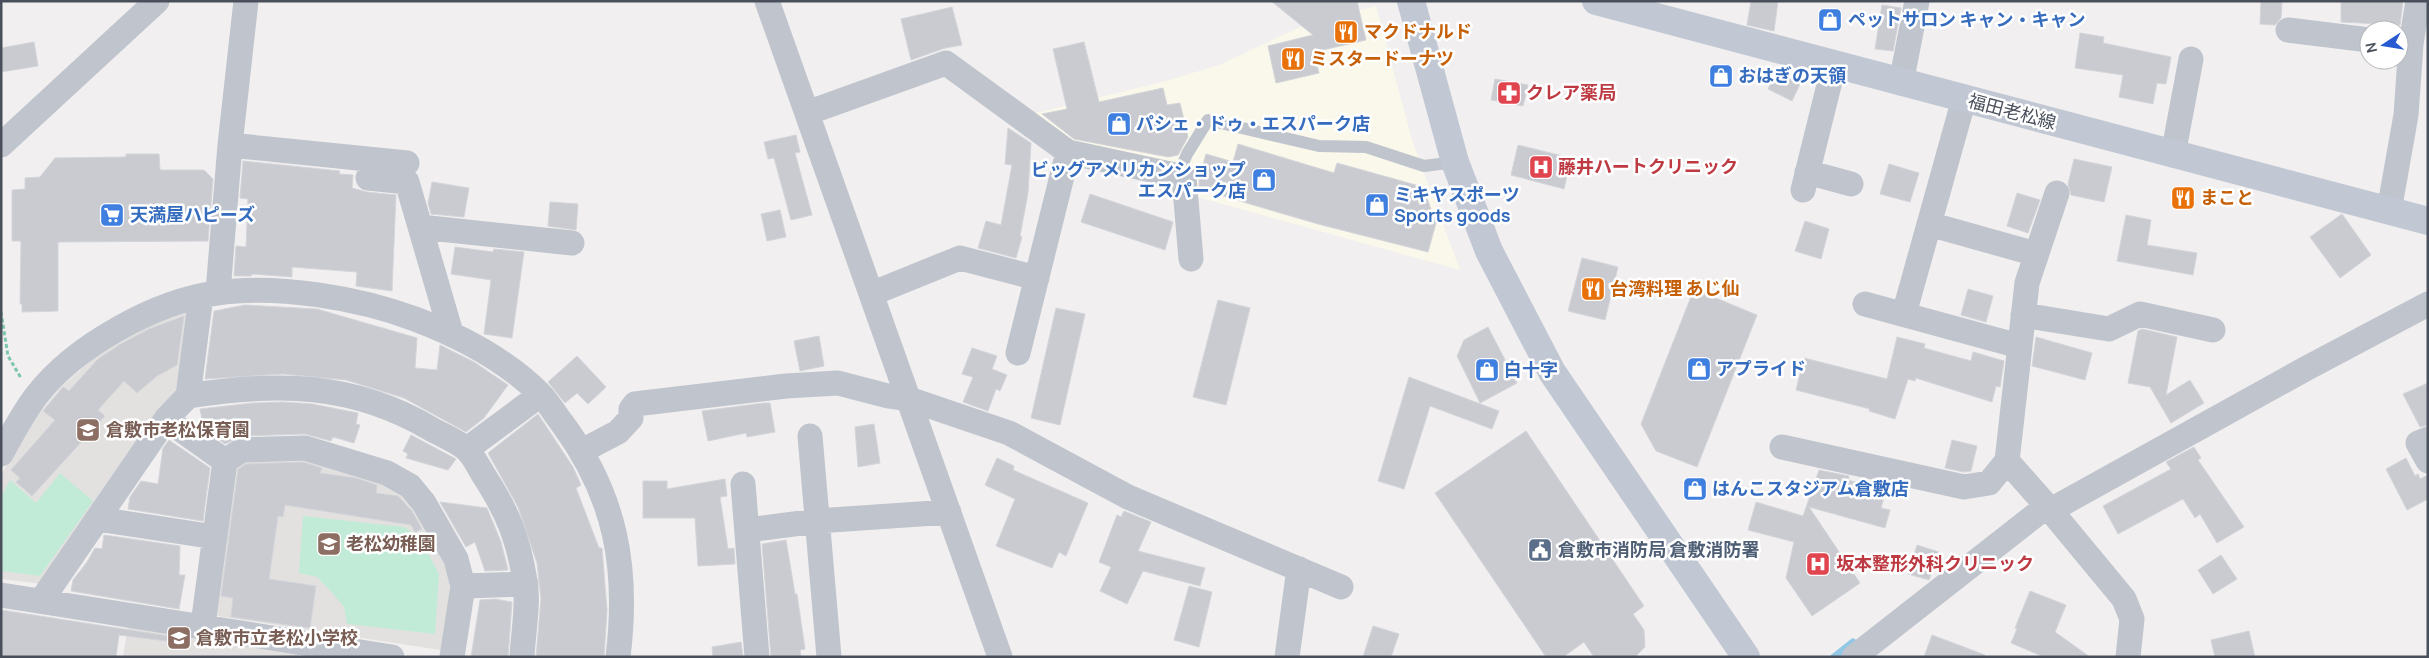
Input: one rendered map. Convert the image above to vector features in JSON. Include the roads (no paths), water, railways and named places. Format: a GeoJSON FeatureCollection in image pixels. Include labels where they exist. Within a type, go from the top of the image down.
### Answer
{"type":"FeatureCollection","features":[{"type":"Feature","properties":{"kind":"main road"},"geometry":{"type":"LineString","coordinates":[[1411,1],[1456,162],[1489,251],[1552,372],[1746,657]]}},
{"type":"Feature","properties":{"kind":"main road","name":"福田老松線"},"geometry":{"type":"LineString","coordinates":[[1596,1],[2172,155],[2428,221]]}},
{"type":"Feature","properties":{"kind":"street"},"geometry":{"type":"LineString","coordinates":[[1,145],[157,1]]}},
{"type":"Feature","properties":{"kind":"street"},"geometry":{"type":"LineString","coordinates":[[41,601],[166,419],[188,396],[209,294],[230,145],[246,1]]}},
{"type":"Feature","properties":{"kind":"street"},"geometry":{"type":"LineString","coordinates":[[767,1],[1000,657]]}},
{"type":"Feature","properties":{"kind":"street"},"geometry":{"type":"LineString","coordinates":[[1901,82],[1917,1]]}},
{"type":"Feature","properties":{"kind":"street"},"geometry":{"type":"LineString","coordinates":[[2409,35],[2421,9]]}},
{"type":"Feature","properties":{"kind":"street"},"geometry":{"type":"LineString","coordinates":[[2288,30],[2359,39]]}},
{"type":"Feature","properties":{"kind":"street"},"geometry":{"type":"LineString","coordinates":[[2172,155],[2191,59]]}},
{"type":"Feature","properties":{"kind":"street"},"geometry":{"type":"LineString","coordinates":[[807,113],[946,63],[1068,152],[1184,177],[1191,259]]}},
{"type":"Feature","properties":{"kind":"street"},"geometry":{"type":"LineString","coordinates":[[1834,65],[1805,181],[1851,184]]}},
{"type":"Feature","properties":{"kind":"street"},"geometry":{"type":"LineString","coordinates":[[2390,211],[2406,115],[2405,70]]}},
{"type":"Feature","properties":{"kind":"street"},"geometry":{"type":"LineString","coordinates":[[1904,314],[1964,99]]}},
{"type":"Feature","properties":{"kind":"street"},"geometry":{"type":"LineString","coordinates":[[230,145],[407,162]]}},
{"type":"Feature","properties":{"kind":"street"},"geometry":{"type":"LineString","coordinates":[[1018,354],[1068,152]]}},
{"type":"Feature","properties":{"kind":"street"},"geometry":{"type":"LineString","coordinates":[[368,178],[407,182],[451,333]]}},
{"type":"Feature","properties":{"kind":"street"},"geometry":{"type":"LineString","coordinates":[[1782,447],[1964,488],[1989,483],[2006,461],[2027,283],[2056,193]]}},
{"type":"Feature","properties":{"kind":"street"},"geometry":{"type":"LineString","coordinates":[[1929,224],[2036,254]]}},
{"type":"Feature","properties":{"kind":"street"},"geometry":{"type":"LineString","coordinates":[[420,227],[572,243]]}},
{"type":"Feature","properties":{"kind":"street"},"geometry":{"type":"LineString","coordinates":[[871,294],[960,258],[1037,278]]}},
{"type":"Feature","properties":{"kind":"street"},"geometry":{"type":"LineString","coordinates":[[1,454],[38,394],[67,364],[88,347],[154,312],[209,294],[304,293],[389,309],[451,333],[507,367],[540,394],[582,451],[607,506],[618,547],[622,576],[623,619],[618,657]]}},
{"type":"Feature","properties":{"kind":"street"},"geometry":{"type":"LineString","coordinates":[[1865,304],[2019,346]]}},
{"type":"Feature","properties":{"kind":"street"},"geometry":{"type":"LineString","coordinates":[[1854,657],[2045,504],[2428,304]]}},
{"type":"Feature","properties":{"kind":"street"},"geometry":{"type":"LineString","coordinates":[[2023,315],[2108,329],[2140,314],[2213,330]]}},
{"type":"Feature","properties":{"kind":"street"},"geometry":{"type":"LineString","coordinates":[[582,451],[618,432],[631,418],[631,409],[635,404],[786,386],[838,383],[888,396],[909,399],[1009,433],[1128,497],[1341,587]]}},
{"type":"Feature","properties":{"kind":"street"},"geometry":{"type":"LineString","coordinates":[[188,396],[238,389],[284,387],[326,390],[377,404],[417,420],[467,449],[502,503],[515,532],[526,584],[522,657]]}},
{"type":"Feature","properties":{"kind":"street"},"geometry":{"type":"LineString","coordinates":[[467,449],[540,394]]}},
{"type":"Feature","properties":{"kind":"street"},"geometry":{"type":"LineString","coordinates":[[166,419],[225,461]]}},
{"type":"Feature","properties":{"kind":"street"},"geometry":{"type":"LineString","coordinates":[[810,436],[829,657]]}},
{"type":"Feature","properties":{"kind":"street"},"geometry":{"type":"LineString","coordinates":[[2428,439],[2418,443],[2428,461]]}},
{"type":"Feature","properties":{"kind":"street"},"geometry":{"type":"LineString","coordinates":[[203,625],[225,461],[242,450],[306,448],[328,453],[395,478],[410,486],[424,503],[456,560],[463,586],[452,657]]}},
{"type":"Feature","properties":{"kind":"street"},"geometry":{"type":"LineString","coordinates":[[2006,461],[2045,504],[2124,599],[2132,620],[2128,657]]}},
{"type":"Feature","properties":{"kind":"street"},"geometry":{"type":"LineString","coordinates":[[743,484],[757,657]]}},
{"type":"Feature","properties":{"kind":"street"},"geometry":{"type":"LineString","coordinates":[[747,530],[818,521],[948,512]]}},
{"type":"Feature","properties":{"kind":"street"},"geometry":{"type":"LineString","coordinates":[[97,519],[215,537]]}},
{"type":"Feature","properties":{"kind":"street"},"geometry":{"type":"LineString","coordinates":[[1287,657],[1299,569]]}},
{"type":"Feature","properties":{"kind":"street"},"geometry":{"type":"LineString","coordinates":[[463,586],[526,584]]}},
{"type":"Feature","properties":{"kind":"street"},"geometry":{"type":"LineString","coordinates":[[1,595],[203,625],[392,657]]}},
{"type":"Feature","properties":{"kind":"lane"},"geometry":{"type":"LineString","coordinates":[[1178,175],[1187,154],[1208,120],[1320,146],[1366,147],[1424,166],[1456,162]]}},
{"type":"Feature","properties":{"kind":"waterway"},"geometry":{"type":"LineString","coordinates":[[1834,657],[1853,642]]}},
{"type":"Feature","properties":{"kind":"place","name":"ペットサロン キャン・キャン"},"geometry":{"type":"Point","coordinates":[1830,20]}},
{"type":"Feature","properties":{"kind":"place","name":"マクドナルド"},"geometry":{"type":"Point","coordinates":[1346,32]}},
{"type":"Feature","properties":{"kind":"place","name":"ミスタードーナツ"},"geometry":{"type":"Point","coordinates":[1293,59]}},
{"type":"Feature","properties":{"kind":"place","name":"おはぎの天領"},"geometry":{"type":"Point","coordinates":[1721,76]}},
{"type":"Feature","properties":{"kind":"place","name":"クレア薬局"},"geometry":{"type":"Point","coordinates":[1509,93]}},
{"type":"Feature","properties":{"kind":"place","name":"パシェ・ドゥ・エスパーク店"},"geometry":{"type":"Point","coordinates":[1119,124]}},
{"type":"Feature","properties":{"kind":"place","name":"藤井ハートクリニック"},"geometry":{"type":"Point","coordinates":[1541,167]}},
{"type":"Feature","properties":{"kind":"place","name":"ビッグアメリカンショップ エスパーク店"},"geometry":{"type":"Point","coordinates":[1264,180]}},
{"type":"Feature","properties":{"kind":"place","name":"まこと"},"geometry":{"type":"Point","coordinates":[2183,198]}},
{"type":"Feature","properties":{"kind":"place","name":"ミキヤスポーツ Sports goods"},"geometry":{"type":"Point","coordinates":[1377,205]}},
{"type":"Feature","properties":{"kind":"place","name":"天満屋ハピーズ"},"geometry":{"type":"Point","coordinates":[112,215]}},
{"type":"Feature","properties":{"kind":"place","name":"台湾料理 あじ仙"},"geometry":{"type":"Point","coordinates":[1593,289]}},
{"type":"Feature","properties":{"kind":"place","name":"アプライド"},"geometry":{"type":"Point","coordinates":[1699,369]}},
{"type":"Feature","properties":{"kind":"place","name":"白十字"},"geometry":{"type":"Point","coordinates":[1487,370]}},
{"type":"Feature","properties":{"kind":"place","name":"倉敷市老松保育園"},"geometry":{"type":"Point","coordinates":[88,430]}},
{"type":"Feature","properties":{"kind":"place","name":"はんこスタジアム倉敷店"},"geometry":{"type":"Point","coordinates":[1695,489]}},
{"type":"Feature","properties":{"kind":"place","name":"老松幼稚園"},"geometry":{"type":"Point","coordinates":[329,544]}},
{"type":"Feature","properties":{"kind":"place","name":"倉敷市消防局 倉敷消防署"},"geometry":{"type":"Point","coordinates":[1540,550]}},
{"type":"Feature","properties":{"kind":"place","name":"坂本整形外科クリニック"},"geometry":{"type":"Point","coordinates":[1818,564]}},
{"type":"Feature","properties":{"kind":"place","name":"倉敷市立老松小学校"},"geometry":{"type":"Point","coordinates":[179,638]}}]}
